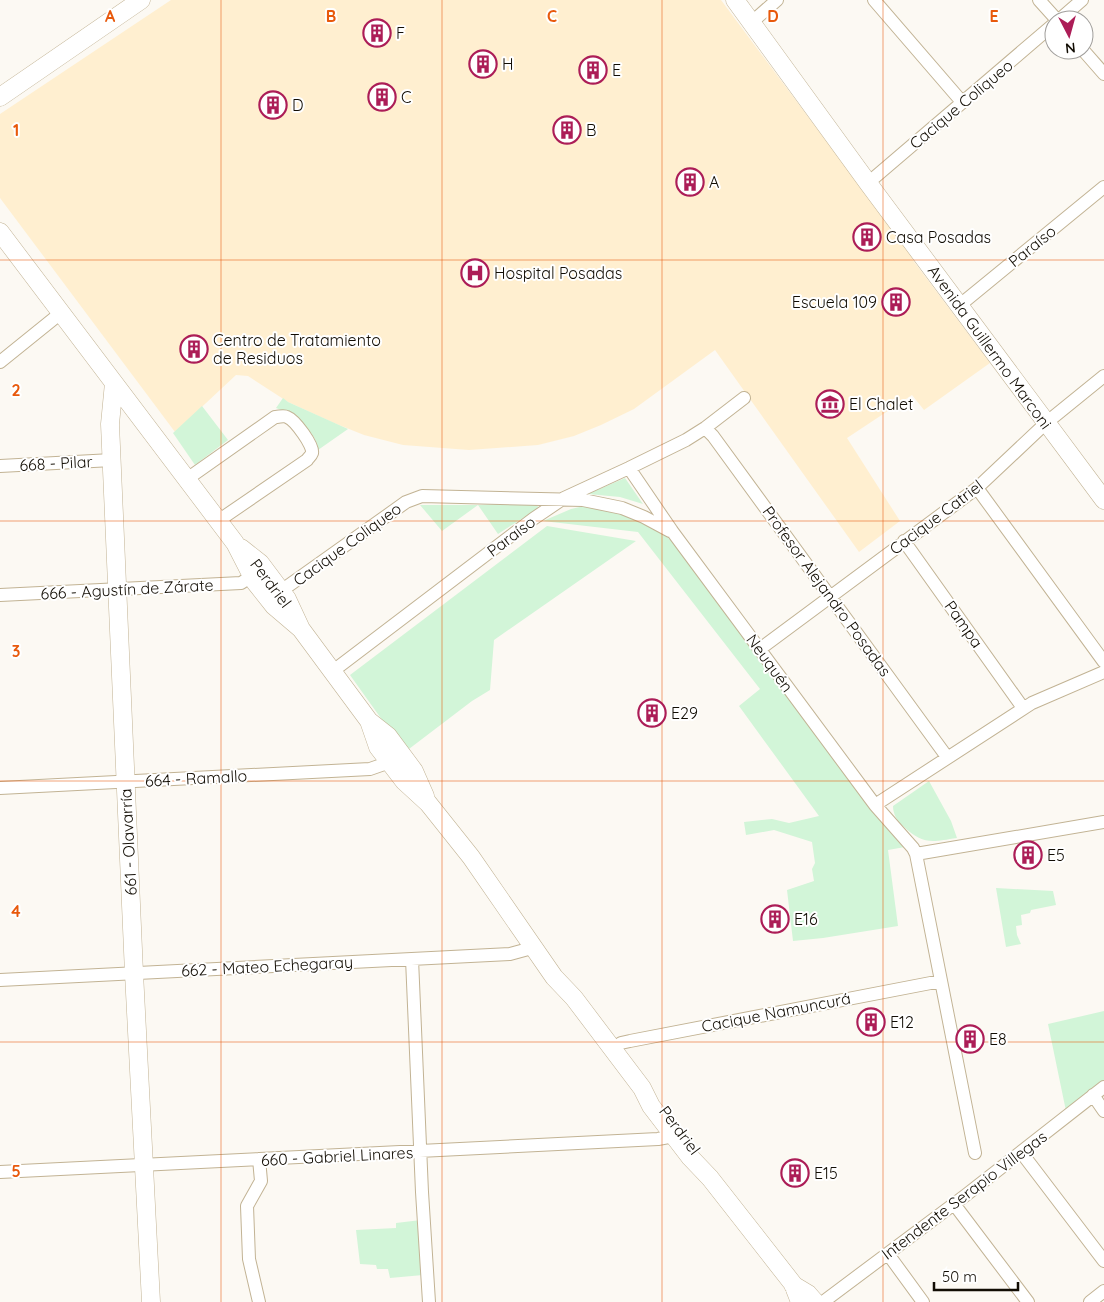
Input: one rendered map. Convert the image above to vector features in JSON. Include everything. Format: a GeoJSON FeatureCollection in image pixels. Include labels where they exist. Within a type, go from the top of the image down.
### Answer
{"type":"FeatureCollection","features":[{"type":"Feature","properties":{"kind":"main road"},"geometry":{"type":"LineString","coordinates":[[0,97],[141,0]]}},
{"type":"Feature","properties":{"kind":"main road","name":"Avenida Guillermo Marconi"},"geometry":{"type":"LineString","coordinates":[[735,0],[868,183],[1104,500]]}},
{"type":"Feature","properties":{"kind":"main road"},"geometry":{"type":"LineString","coordinates":[[0,232],[235,543],[252,576],[274,606],[301,629],[369,721],[388,736],[414,771],[428,803]]}},
{"type":"Feature","properties":{"kind":"main road","name":"661 - Olavarría"},"geometry":{"type":"LineString","coordinates":[[114,383],[110,424],[134,973],[151,1302]]}},
{"type":"Feature","properties":{"kind":"main road","name":"Perdriel"},"geometry":{"type":"LineString","coordinates":[[235,543],[260,563],[287,599],[301,629]]}},
{"type":"Feature","properties":{"kind":"main road"},"geometry":{"type":"LineString","coordinates":[[369,721],[378,747],[404,781],[428,803],[471,856],[509,910],[532,948],[613,1049],[690,1157],[710,1178],[792,1284],[800,1302]]}},
{"type":"Feature","properties":{"kind":"main road"},"geometry":{"type":"LineString","coordinates":[[509,910],[532,928],[560,968],[574,998]]}},
{"type":"Feature","properties":{"kind":"main road","name":"Perdriel"},"geometry":{"type":"LineString","coordinates":[[642,1088],[661,1103],[694,1147],[710,1178]]}},
{"type":"Feature","properties":{"kind":"main road"},"geometry":{"type":"LineString","coordinates":[[792,1284],[808,1294],[815,1302]]}},
{"type":"Feature","properties":{"kind":"street"},"geometry":{"type":"LineString","coordinates":[[752,22],[776,0]]}},
{"type":"Feature","properties":{"kind":"street"},"geometry":{"type":"LineString","coordinates":[[874,0],[962,102]]}},
{"type":"Feature","properties":{"kind":"street"},"geometry":{"type":"LineString","coordinates":[[1039,0],[1048,10]]}},
{"type":"Feature","properties":{"kind":"street"},"geometry":{"type":"LineString","coordinates":[[1070,10],[1082,0]]}},
{"type":"Feature","properties":{"kind":"street","name":"Cacique Coliqueo"},"geometry":{"type":"LineString","coordinates":[[868,183],[1044,32]]}},
{"type":"Feature","properties":{"kind":"street"},"geometry":{"type":"LineString","coordinates":[[1092,60],[1104,74]]}},
{"type":"Feature","properties":{"kind":"street","name":"Paraíso"},"geometry":{"type":"LineString","coordinates":[[960,305],[1104,187]]}},
{"type":"Feature","properties":{"kind":"street"},"geometry":{"type":"LineString","coordinates":[[0,362],[62,312]]}},
{"type":"Feature","properties":{"kind":"street","name":"Cacique Catriel"},"geometry":{"type":"LineString","coordinates":[[760,649],[977,488],[1046,423],[1104,376]]}},
{"type":"Feature","properties":{"kind":"street","name":"Paraíso"},"geometry":{"type":"LineString","coordinates":[[333,672],[533,519],[564,498],[686,440],[744,398]]}},
{"type":"Feature","properties":{"kind":"street"},"geometry":{"type":"LineString","coordinates":[[187,479],[275,417],[284,416],[290,418],[312,446],[312,453],[306,460],[218,521]]}},
{"type":"Feature","properties":{"kind":"street","name":"Profesor Alejandro Posadas"},"geometry":{"type":"LineString","coordinates":[[705,428],[713,436],[831,596],[947,757]]}},
{"type":"Feature","properties":{"kind":"street","name":"668 - Pilar"},"geometry":{"type":"LineString","coordinates":[[0,466],[112,460]]}},
{"type":"Feature","properties":{"kind":"street","name":"Neuquén"},"geometry":{"type":"LineString","coordinates":[[629,468],[672,532],[874,805],[913,848],[916,854]]}},
{"type":"Feature","properties":{"kind":"street"},"geometry":{"type":"LineString","coordinates":[[977,488],[1104,662]]}},
{"type":"Feature","properties":{"kind":"street","name":"Cacique Coliqueo"},"geometry":{"type":"LineString","coordinates":[[281,591],[406,502],[422,496],[564,498],[598,502],[622,508],[672,532]]}},
{"type":"Feature","properties":{"kind":"street","name":"Pampa"},"geometry":{"type":"LineString","coordinates":[[904,541],[1023,708]]}},
{"type":"Feature","properties":{"kind":"street","name":"666 - Agustín de Zárate"},"geometry":{"type":"LineString","coordinates":[[0,595],[241,583],[252,576]]}},
{"type":"Feature","properties":{"kind":"street"},"geometry":{"type":"LineString","coordinates":[[874,805],[1023,708],[1104,672]]}},
{"type":"Feature","properties":{"kind":"street","name":"664 - Ramallo"},"geometry":{"type":"LineString","coordinates":[[0,788],[370,769],[390,762]]}},
{"type":"Feature","properties":{"kind":"street"},"geometry":{"type":"LineString","coordinates":[[975,1153],[916,854],[1104,822]]}},
{"type":"Feature","properties":{"kind":"street","name":"662 - Mateo Echegaray"},"geometry":{"type":"LineString","coordinates":[[0,980],[510,954],[532,948]]}},
{"type":"Feature","properties":{"kind":"street"},"geometry":{"type":"LineString","coordinates":[[412,959],[429,1302]]}},
{"type":"Feature","properties":{"kind":"street","name":"Cacique Namuncurá"},"geometry":{"type":"LineString","coordinates":[[613,1049],[621,1043],[630,1041],[941,981]]}},
{"type":"Feature","properties":{"kind":"street","name":"Intendente Serapio Villegas"},"geometry":{"type":"LineString","coordinates":[[824,1302],[1104,1087]]}},
{"type":"Feature","properties":{"kind":"street"},"geometry":{"type":"LineString","coordinates":[[1093,1096],[1104,1111]]}},
{"type":"Feature","properties":{"kind":"street","name":"660 - Gabriel Linares"},"geometry":{"type":"LineString","coordinates":[[0,1172],[648,1140],[674,1136]]}},
{"type":"Feature","properties":{"kind":"street"},"geometry":{"type":"LineString","coordinates":[[1021,1152],[1104,1260]]}},
{"type":"Feature","properties":{"kind":"street"},"geometry":{"type":"LineString","coordinates":[[259,1159],[261,1181],[247,1206],[249,1258],[259,1302]]}},
{"type":"Feature","properties":{"kind":"street"},"geometry":{"type":"LineString","coordinates":[[954,1204],[1028,1302]]}},
{"type":"Feature","properties":{"kind":"street"},"geometry":{"type":"LineString","coordinates":[[888,1254],[923,1302]]}},
{"type":"Feature","properties":{"kind":"street"},"geometry":{"type":"LineString","coordinates":[[1090,1302],[1104,1291]]}},
{"type":"Feature","properties":{"kind":"shaded area","name":"Hospital Posadas"},"geometry":{"type":"Polygon","coordinates":[[[171,0],[721,0],[990,363],[924,410],[912,395],[847,438],[900,521],[859,552],[715,350],[634,409],[574,436],[538,445],[469,450],[403,445],[364,435],[334,423],[288,402],[248,376],[236,375],[175,432],[0,198],[0,114],[171,0]]]}},
{"type":"Feature","properties":{"kind":"green space"},"geometry":{"type":"Polygon","coordinates":[[[283,398],[348,429],[318,450],[315,440],[304,425],[289,414],[276,408],[283,398]]]}},
{"type":"Feature","properties":{"kind":"green space"},"geometry":{"type":"Polygon","coordinates":[[[202,406],[228,440],[195,465],[173,433],[202,406]]]}},
{"type":"Feature","properties":{"kind":"green space"},"geometry":{"type":"Polygon","coordinates":[[[625,478],[643,504],[620,497],[588,494],[625,478]]]}},
{"type":"Feature","properties":{"kind":"green space"},"geometry":{"type":"Polygon","coordinates":[[[531,502],[538,506],[537,509],[498,534],[478,505],[531,502]]]}},
{"type":"Feature","properties":{"kind":"green space"},"geometry":{"type":"Polygon","coordinates":[[[420,505],[478,505],[442,531],[420,505]]]}},
{"type":"Feature","properties":{"kind":"green space"},"geometry":{"type":"Polygon","coordinates":[[[584,506],[613,510],[655,527],[674,543],[905,847],[888,850],[898,926],[793,941],[787,890],[814,881],[812,869],[815,863],[812,842],[774,830],[746,835],[744,822],[772,819],[789,823],[819,816],[739,706],[760,689],[638,532],[543,521],[571,509],[584,506]]]}},
{"type":"Feature","properties":{"kind":"green space"},"geometry":{"type":"Polygon","coordinates":[[[547,526],[636,541],[494,640],[490,690],[472,701],[405,752],[350,675],[547,526]]]}},
{"type":"Feature","properties":{"kind":"green space"},"geometry":{"type":"Polygon","coordinates":[[[929,781],[951,821],[957,838],[934,841],[922,839],[910,832],[896,817],[893,806],[929,781]]]}},
{"type":"Feature","properties":{"kind":"green space"},"geometry":{"type":"Polygon","coordinates":[[[996,888],[1053,891],[1056,905],[1031,910],[1030,913],[1021,915],[1022,925],[1016,926],[1021,944],[1006,947],[996,888]]]}},
{"type":"Feature","properties":{"kind":"green space"},"geometry":{"type":"Polygon","coordinates":[[[1104,1011],[1104,1081],[1066,1111],[1048,1024],[1104,1011]]]}},
{"type":"Feature","properties":{"kind":"green space"},"geometry":{"type":"Polygon","coordinates":[[[421,1220],[423,1275],[390,1278],[388,1269],[377,1269],[376,1265],[360,1264],[356,1230],[396,1228],[396,1223],[421,1220]]]}},
{"type":"Feature","properties":{"kind":"place","name":"F"},"geometry":{"type":"Point","coordinates":[377,33]}},
{"type":"Feature","properties":{"kind":"place","name":"H"},"geometry":{"type":"Point","coordinates":[483,64]}},
{"type":"Feature","properties":{"kind":"place","name":"E"},"geometry":{"type":"Point","coordinates":[593,70]}},
{"type":"Feature","properties":{"kind":"place","name":"C"},"geometry":{"type":"Point","coordinates":[382,97]}},
{"type":"Feature","properties":{"kind":"place","name":"D"},"geometry":{"type":"Point","coordinates":[273,105]}},
{"type":"Feature","properties":{"kind":"place","name":"B"},"geometry":{"type":"Point","coordinates":[567,130]}},
{"type":"Feature","properties":{"kind":"place","name":"A"},"geometry":{"type":"Point","coordinates":[690,182]}},
{"type":"Feature","properties":{"kind":"place","name":"Casa Posadas"},"geometry":{"type":"Point","coordinates":[867,237]}},
{"type":"Feature","properties":{"kind":"place","name":"Hospital Posadas"},"geometry":{"type":"Point","coordinates":[475,273]}},
{"type":"Feature","properties":{"kind":"place","name":"Escuela 109"},"geometry":{"type":"Point","coordinates":[896,302]}},
{"type":"Feature","properties":{"kind":"place","name":"Centro de Tratamiento de Residuos"},"geometry":{"type":"Point","coordinates":[194,349]}},
{"type":"Feature","properties":{"kind":"place","name":"El Chalet"},"geometry":{"type":"Point","coordinates":[830,404]}},
{"type":"Feature","properties":{"kind":"place","name":"E29"},"geometry":{"type":"Point","coordinates":[652,713]}},
{"type":"Feature","properties":{"kind":"place","name":"E5"},"geometry":{"type":"Point","coordinates":[1028,855]}},
{"type":"Feature","properties":{"kind":"place","name":"E16"},"geometry":{"type":"Point","coordinates":[775,919]}},
{"type":"Feature","properties":{"kind":"place","name":"E12"},"geometry":{"type":"Point","coordinates":[871,1022]}},
{"type":"Feature","properties":{"kind":"place","name":"E8"},"geometry":{"type":"Point","coordinates":[970,1039]}},
{"type":"Feature","properties":{"kind":"place","name":"E15"},"geometry":{"type":"Point","coordinates":[795,1173]}}]}
